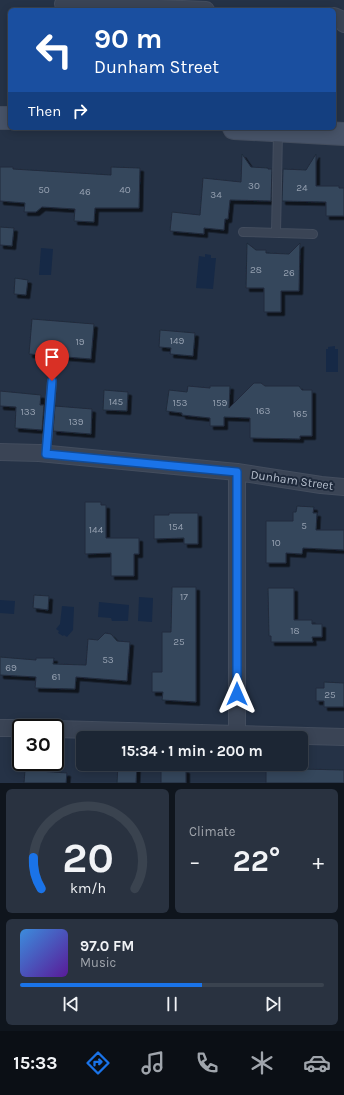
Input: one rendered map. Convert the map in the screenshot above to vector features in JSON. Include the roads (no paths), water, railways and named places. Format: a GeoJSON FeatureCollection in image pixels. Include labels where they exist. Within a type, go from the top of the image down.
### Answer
{"type":"FeatureCollection","features":[{"type":"Feature","properties":{"kind":"street"},"geometry":{"type":"LineString","coordinates":[[63,5],[149,8]]}},
{"type":"Feature","properties":{"kind":"street"},"geometry":{"type":"LineString","coordinates":[[336,17],[341,19],[344,24]]}},
{"type":"Feature","properties":{"kind":"street"},"geometry":{"type":"LineString","coordinates":[[278,130],[344,134]]}},
{"type":"Feature","properties":{"kind":"street","name":"Dunham Street"},"geometry":{"type":"LineString","coordinates":[[0,452],[46,454],[237,472],[321,485],[344,487]]}},
{"type":"Feature","properties":{"kind":"street"},"geometry":{"type":"LineString","coordinates":[[237,472],[237,731]]}},
{"type":"Feature","properties":{"kind":"street"},"geometry":{"type":"LineString","coordinates":[[0,728],[12,728]]}},
{"type":"Feature","properties":{"kind":"street"},"geometry":{"type":"LineString","coordinates":[[64,729],[146,731]]}},
{"type":"Feature","properties":{"kind":"street"},"geometry":{"type":"LineString","coordinates":[[308,736],[344,737]]}},
{"type":"Feature","properties":{"kind":"lane"},"geometry":{"type":"LineString","coordinates":[[276,233],[278,130]]}},
{"type":"Feature","properties":{"kind":"lane"},"geometry":{"type":"LineString","coordinates":[[243,232],[313,234]]}},
{"type":"Feature","properties":{"kind":"lane"},"geometry":{"type":"LineString","coordinates":[[46,454],[52,381]]}},
{"type":"Feature","properties":{"kind":"water"},"geometry":{"type":"Polygon","coordinates":[[[41,248],[53,249],[51,275],[39,275],[41,248]]]}},
{"type":"Feature","properties":{"kind":"water"},"geometry":{"type":"Polygon","coordinates":[[[205,254],[211,255],[211,258],[216,258],[213,289],[196,288],[199,256],[205,257],[205,254]]]}},
{"type":"Feature","properties":{"kind":"water"},"geometry":{"type":"Polygon","coordinates":[[[335,346],[335,349],[338,349],[338,372],[326,372],[326,349],[328,349],[328,347],[335,346]]]}},
{"type":"Feature","properties":{"kind":"water"},"geometry":{"type":"Polygon","coordinates":[[[139,597],[153,598],[152,622],[138,621],[139,597]]]}},
{"type":"Feature","properties":{"kind":"water"},"geometry":{"type":"Polygon","coordinates":[[[0,600],[15,601],[14,614],[0,613],[0,600]]]}},
{"type":"Feature","properties":{"kind":"water"},"geometry":{"type":"Polygon","coordinates":[[[99,602],[129,605],[128,621],[112,621],[111,618],[98,617],[99,602]]]}},
{"type":"Feature","properties":{"kind":"water"},"geometry":{"type":"Polygon","coordinates":[[[62,606],[74,607],[73,630],[67,637],[58,633],[59,631],[56,629],[60,624],[62,606]]]}}]}
